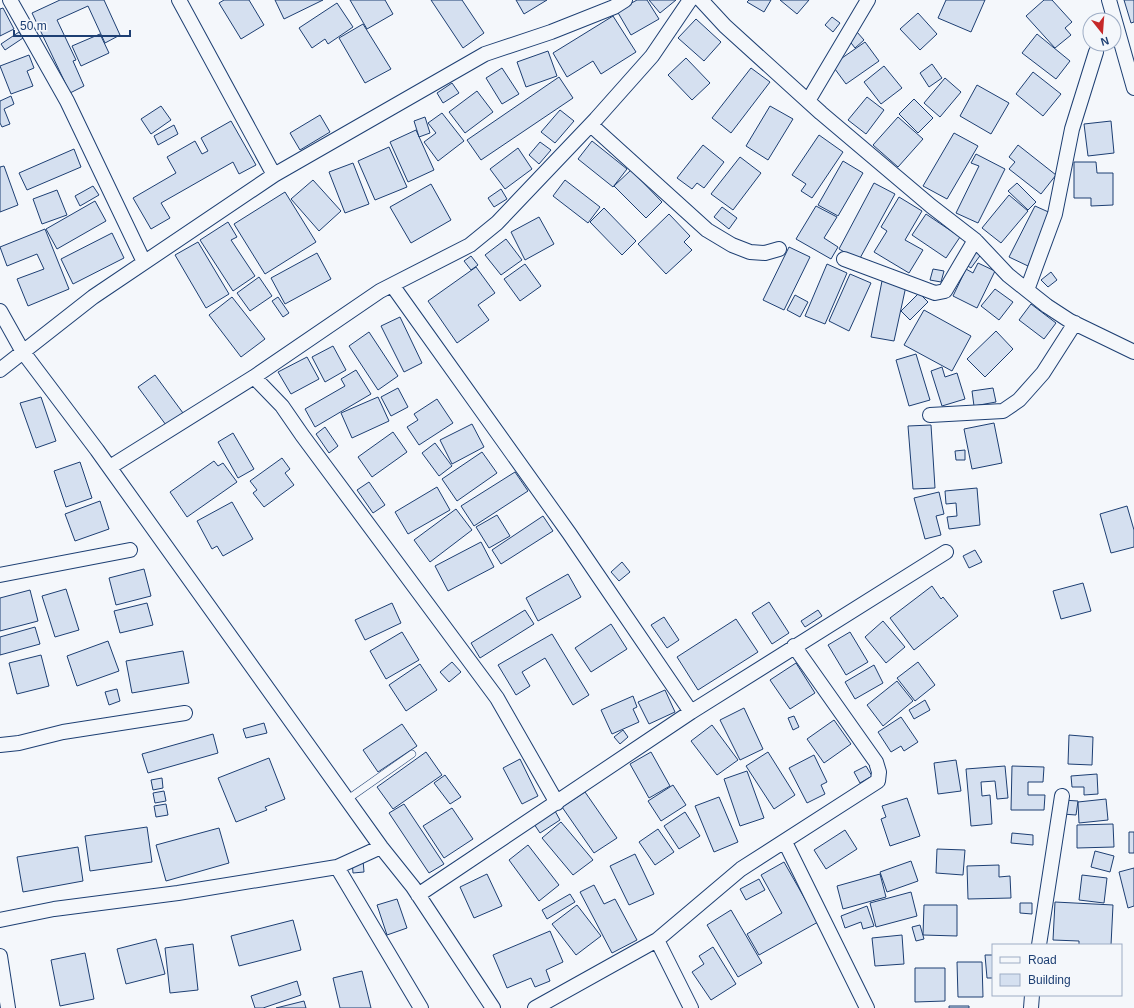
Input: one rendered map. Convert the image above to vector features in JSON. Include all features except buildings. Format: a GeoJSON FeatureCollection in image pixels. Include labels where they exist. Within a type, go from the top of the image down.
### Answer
{"type":"FeatureCollection","features":[{"type":"Feature","properties":{"kind":"street"},"geometry":{"type":"LineString","coordinates":[[10,0],[67,101],[144,262]]}},
{"type":"Feature","properties":{"kind":"street"},"geometry":{"type":"LineString","coordinates":[[179,0],[274,176]]}},
{"type":"Feature","properties":{"kind":"street"},"geometry":{"type":"LineString","coordinates":[[0,370],[92,297],[274,176],[485,54],[551,32],[614,7],[625,0]]}},
{"type":"Feature","properties":{"kind":"street"},"geometry":{"type":"LineString","coordinates":[[110,467],[254,377],[392,285],[470,245],[497,223],[591,124],[652,56],[690,0]]}},
{"type":"Feature","properties":{"kind":"street"},"geometry":{"type":"LineString","coordinates":[[701,0],[725,26],[808,101],[931,206],[975,240],[1008,275],[1047,306],[1075,323],[1134,352]]}},
{"type":"Feature","properties":{"kind":"street"},"geometry":{"type":"LineString","coordinates":[[808,101],[868,0]]}},
{"type":"Feature","properties":{"kind":"street"},"geometry":{"type":"LineString","coordinates":[[1110,0],[1134,88]]}},
{"type":"Feature","properties":{"kind":"street"},"geometry":{"type":"LineString","coordinates":[[1027,290],[1054,214],[1072,129],[1096,52]]}},
{"type":"Feature","properties":{"kind":"street"},"geometry":{"type":"LineString","coordinates":[[591,124],[707,230],[732,245],[750,252],[765,253],[779,249]]}},
{"type":"Feature","properties":{"kind":"street"},"geometry":{"type":"LineString","coordinates":[[844,259],[935,294],[945,291],[975,240]]}},
{"type":"Feature","properties":{"kind":"street"},"geometry":{"type":"LineString","coordinates":[[392,285],[569,533],[691,712]]}},
{"type":"Feature","properties":{"kind":"street"},"geometry":{"type":"LineString","coordinates":[[0,311],[23,352],[110,467],[232,640],[348,799],[381,847],[418,895],[493,1008]]}},
{"type":"Feature","properties":{"kind":"street"},"geometry":{"type":"LineString","coordinates":[[930,415],[1003,411],[1019,400],[1043,373],[1075,323]]}},
{"type":"Feature","properties":{"kind":"street"},"geometry":{"type":"LineString","coordinates":[[254,377],[282,406],[497,698],[557,803]]}},
{"type":"Feature","properties":{"kind":"street"},"geometry":{"type":"LineString","coordinates":[[0,575],[130,550]]}},
{"type":"Feature","properties":{"kind":"street"},"geometry":{"type":"LineString","coordinates":[[418,895],[691,712],[946,552]]}},
{"type":"Feature","properties":{"kind":"street"},"geometry":{"type":"LineString","coordinates":[[535,1008],[657,940],[741,869],[878,781],[879,772],[876,762],[794,646]]}},
{"type":"Feature","properties":{"kind":"street"},"geometry":{"type":"LineString","coordinates":[[0,745],[19,743],[63,732],[185,713]]}},
{"type":"Feature","properties":{"kind":"street"},"geometry":{"type":"LineString","coordinates":[[1039,944],[1062,796]]}},
{"type":"Feature","properties":{"kind":"street"},"geometry":{"type":"LineString","coordinates":[[785,842],[867,1008]]}},
{"type":"Feature","properties":{"kind":"street"},"geometry":{"type":"LineString","coordinates":[[0,920],[54,909],[178,893],[337,866],[381,847]]}},
{"type":"Feature","properties":{"kind":"street"},"geometry":{"type":"LineString","coordinates":[[337,866],[421,1008]]}},
{"type":"Feature","properties":{"kind":"street"},"geometry":{"type":"LineString","coordinates":[[657,940],[691,1008]]}},
{"type":"Feature","properties":{"kind":"street"},"geometry":{"type":"LineString","coordinates":[[0,956],[8,1008]]}},
{"type":"Feature","properties":{"kind":"street"},"geometry":{"type":"LineString","coordinates":[[1031,1008],[1032,996]]}},
{"type":"Feature","properties":{"kind":"lane"},"geometry":{"type":"LineString","coordinates":[[348,799],[412,754]]}}]}
